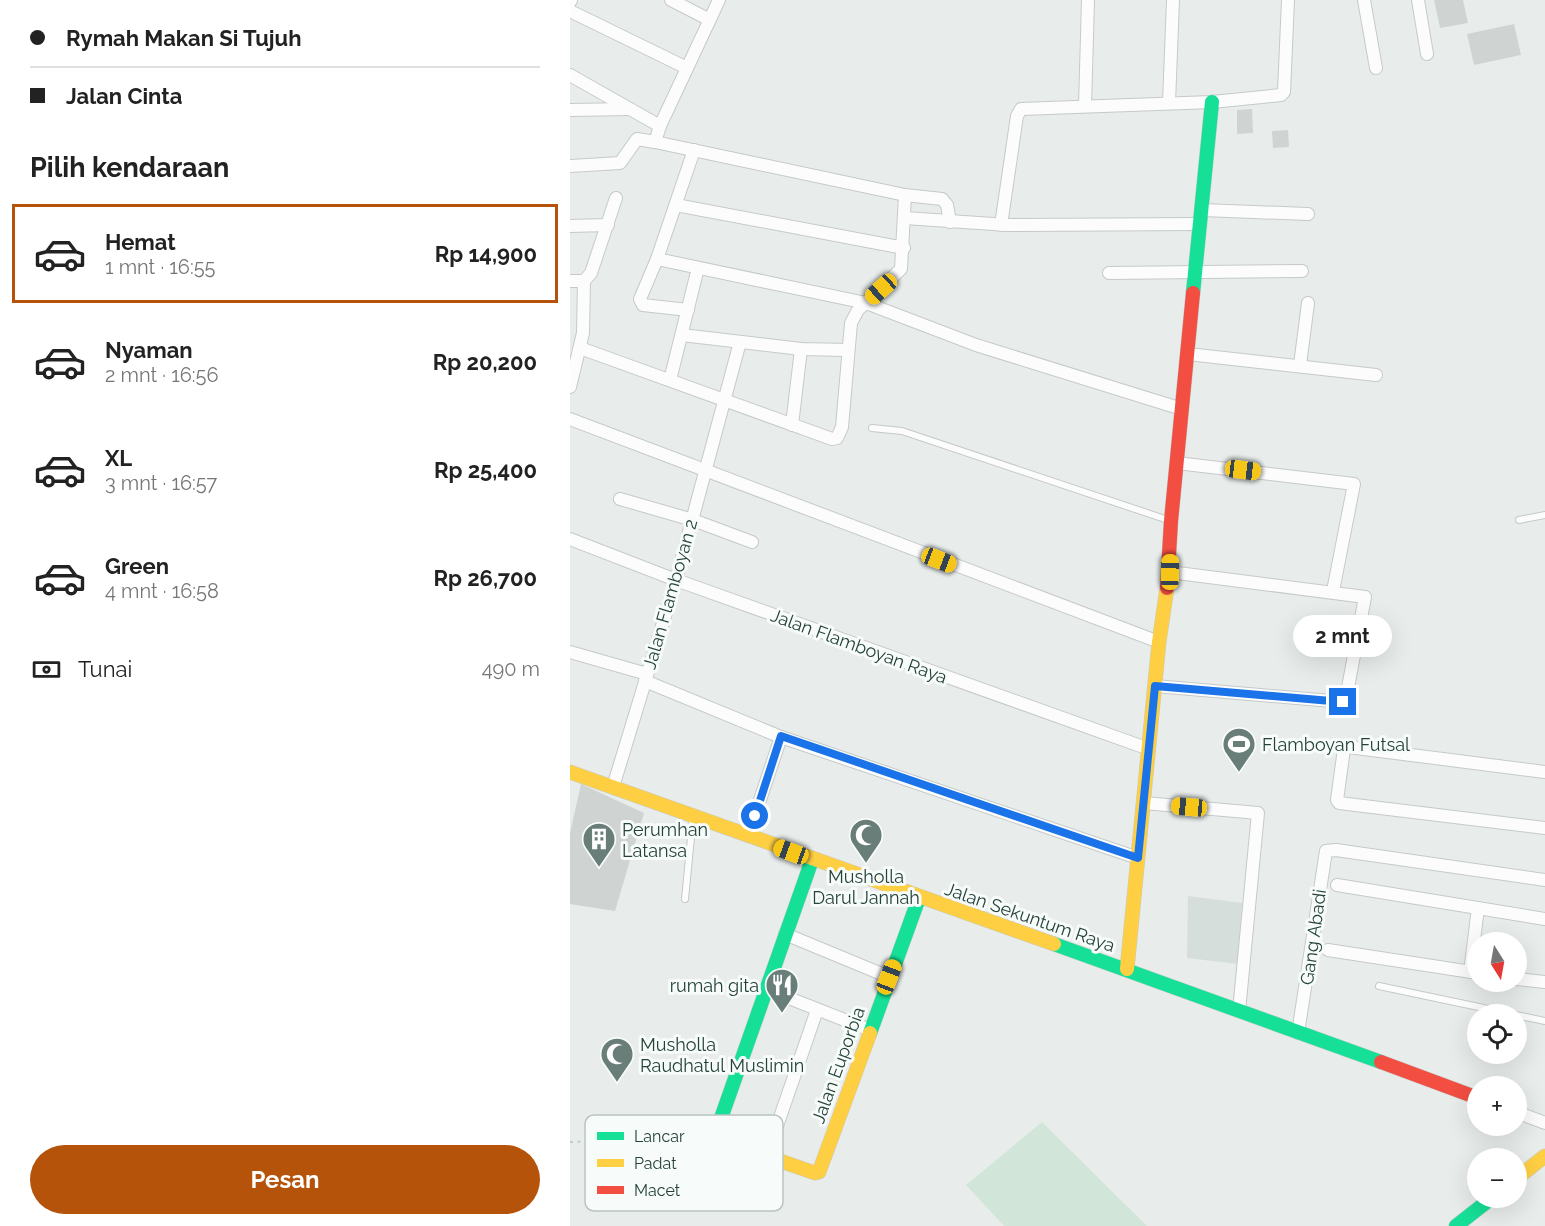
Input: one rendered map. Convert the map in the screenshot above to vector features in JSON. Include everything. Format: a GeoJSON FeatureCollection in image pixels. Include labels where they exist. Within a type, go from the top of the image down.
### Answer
{"type":"FeatureCollection","features":[{"type":"Feature","properties":{"kind":"street"},"geometry":{"type":"LineString","coordinates":[[671,0],[708,19]]}},
{"type":"Feature","properties":{"kind":"street"},"geometry":{"type":"LineString","coordinates":[[655,142],[708,19],[719,0]]}},
{"type":"Feature","properties":{"kind":"street"},"geometry":{"type":"LineString","coordinates":[[1085,106],[1088,0]]}},
{"type":"Feature","properties":{"kind":"street"},"geometry":{"type":"LineString","coordinates":[[1169,103],[1173,0]]}},
{"type":"Feature","properties":{"kind":"street"},"geometry":{"type":"LineString","coordinates":[[1001,225],[1019,112],[1025,108],[1212,102],[1281,95],[1284,92],[1288,0]]}},
{"type":"Feature","properties":{"kind":"street"},"geometry":{"type":"LineString","coordinates":[[1364,0],[1376,68]]}},
{"type":"Feature","properties":{"kind":"street"},"geometry":{"type":"LineString","coordinates":[[1418,0],[1427,54]]}},
{"type":"Feature","properties":{"kind":"street"},"geometry":{"type":"LineString","coordinates":[[570,11],[687,68]]}},
{"type":"Feature","properties":{"kind":"street"},"geometry":{"type":"LineString","coordinates":[[570,75],[660,126]]}},
{"type":"Feature","properties":{"kind":"street"},"geometry":{"type":"LineString","coordinates":[[1127,969],[1159,642],[1170,572],[1171,521],[1212,102]]}},
{"type":"Feature","properties":{"kind":"street"},"geometry":{"type":"LineString","coordinates":[[570,110],[631,109]]}},
{"type":"Feature","properties":{"kind":"street"},"geometry":{"type":"LineString","coordinates":[[570,166],[620,163],[637,139],[905,195],[944,200],[950,222]]}},
{"type":"Feature","properties":{"kind":"street"},"geometry":{"type":"LineString","coordinates":[[688,310],[640,303],[640,299],[657,259],[694,150]]}},
{"type":"Feature","properties":{"kind":"street"},"geometry":{"type":"LineString","coordinates":[[580,348],[832,439],[839,436],[851,323],[866,303],[901,269],[904,248],[905,195]]}},
{"type":"Feature","properties":{"kind":"street"},"geometry":{"type":"LineString","coordinates":[[570,387],[580,348],[584,281],[591,273],[616,198]]}},
{"type":"Feature","properties":{"kind":"street"},"geometry":{"type":"LineString","coordinates":[[676,205],[904,248]]}},
{"type":"Feature","properties":{"kind":"street"},"geometry":{"type":"LineString","coordinates":[[905,218],[1001,225],[1308,214]]}},
{"type":"Feature","properties":{"kind":"street"},"geometry":{"type":"LineString","coordinates":[[570,226],[608,225]]}},
{"type":"Feature","properties":{"kind":"street"},"geometry":{"type":"LineString","coordinates":[[657,259],[866,303],[976,345],[1182,409]]}},
{"type":"Feature","properties":{"kind":"street"},"geometry":{"type":"LineString","coordinates":[[670,380],[698,268]]}},
{"type":"Feature","properties":{"kind":"street"},"geometry":{"type":"LineString","coordinates":[[1109,273],[1302,271]]}},
{"type":"Feature","properties":{"kind":"street"},"geometry":{"type":"LineString","coordinates":[[570,281],[584,281]]}},
{"type":"Feature","properties":{"kind":"street"},"geometry":{"type":"LineString","coordinates":[[1300,365],[1308,303]]}},
{"type":"Feature","properties":{"kind":"street"},"geometry":{"type":"LineString","coordinates":[[682,335],[801,349],[848,350]]}},
{"type":"Feature","properties":{"kind":"street","name":"Jalan Flamboyan 2"},"geometry":{"type":"LineString","coordinates":[[613,787],[676,580],[740,342]]}},
{"type":"Feature","properties":{"kind":"street"},"geometry":{"type":"LineString","coordinates":[[792,425],[801,349]]}},
{"type":"Feature","properties":{"kind":"street"},"geometry":{"type":"LineString","coordinates":[[1188,354],[1376,375]]}},
{"type":"Feature","properties":{"kind":"street"},"geometry":{"type":"LineString","coordinates":[[570,419],[1159,642]]}},
{"type":"Feature","properties":{"kind":"street"},"geometry":{"type":"LineString","coordinates":[[1177,463],[1354,484],[1333,591]]}},
{"type":"Feature","properties":{"kind":"street"},"geometry":{"type":"LineString","coordinates":[[620,499],[693,520],[752,542]]}},
{"type":"Feature","properties":{"kind":"street","name":"Jalan Flamboyan Raya"},"geometry":{"type":"LineString","coordinates":[[570,539],[676,580],[1149,749]]}},
{"type":"Feature","properties":{"kind":"street"},"geometry":{"type":"LineString","coordinates":[[1155,686],[1341,703],[1346,698],[1365,597],[1333,591],[1170,572]]}},
{"type":"Feature","properties":{"kind":"street"},"geometry":{"type":"LineString","coordinates":[[570,652],[646,677],[781,736],[1138,858]]}},
{"type":"Feature","properties":{"kind":"street"},"geometry":{"type":"LineString","coordinates":[[748,836],[781,736]]}},
{"type":"Feature","properties":{"kind":"street"},"geometry":{"type":"LineString","coordinates":[[1545,772],[1348,747],[1344,749],[1338,800],[1339,803],[1545,828]]}},
{"type":"Feature","properties":{"kind":"street","name":"Jalan Sekuntum Raya"},"geometry":{"type":"LineString","coordinates":[[571,776],[613,787],[919,898],[1127,969],[1467,1094]]}},
{"type":"Feature","properties":{"kind":"street"},"geometry":{"type":"LineString","coordinates":[[1144,802],[1258,813],[1239,1011]]}},
{"type":"Feature","properties":{"kind":"street","name":"Gang Abadi"},"geometry":{"type":"LineString","coordinates":[[1298,1033],[1313,947],[1324,854],[1329,850],[1336,849],[1545,880]]}},
{"type":"Feature","properties":{"kind":"street"},"geometry":{"type":"LineString","coordinates":[[722,1115],[812,860]]}},
{"type":"Feature","properties":{"kind":"street"},"geometry":{"type":"LineString","coordinates":[[1337,885],[1545,919]]}},
{"type":"Feature","properties":{"kind":"street","name":"Jalan Euporbia"},"geometry":{"type":"LineString","coordinates":[[783,1161],[815,1173],[819,1172],[919,898]]}},
{"type":"Feature","properties":{"kind":"street"},"geometry":{"type":"LineString","coordinates":[[1477,932],[1478,908]]}},
{"type":"Feature","properties":{"kind":"street"},"geometry":{"type":"LineString","coordinates":[[785,934],[889,977]]}},
{"type":"Feature","properties":{"kind":"street"},"geometry":{"type":"LineString","coordinates":[[1329,950],[1467,972]]}},
{"type":"Feature","properties":{"kind":"street"},"geometry":{"type":"LineString","coordinates":[[1527,980],[1545,982]]}},
{"type":"Feature","properties":{"kind":"street"},"geometry":{"type":"LineString","coordinates":[[766,989],[870,1030]]}},
{"type":"Feature","properties":{"kind":"street"},"geometry":{"type":"LineString","coordinates":[[781,1115],[817,1010]]}},
{"type":"Feature","properties":{"kind":"street"},"geometry":{"type":"LineString","coordinates":[[1527,1117],[1545,1123]]}},
{"type":"Feature","properties":{"kind":"street"},"geometry":{"type":"LineString","coordinates":[[1527,1170],[1545,1156]]}},
{"type":"Feature","properties":{"kind":"street"},"geometry":{"type":"LineString","coordinates":[[1456,1226],[1479,1208]]}},
{"type":"Feature","properties":{"kind":"lane"},"geometry":{"type":"LineString","coordinates":[[872,428],[902,431],[1171,521]]}},
{"type":"Feature","properties":{"kind":"lane"},"geometry":{"type":"LineString","coordinates":[[1519,520],[1545,514]]}},
{"type":"Feature","properties":{"kind":"lane"},"geometry":{"type":"LineString","coordinates":[[685,899],[693,816]]}},
{"type":"Feature","properties":{"kind":"lane"},"geometry":{"type":"LineString","coordinates":[[1379,986],[1467,1004]]}},
{"type":"Feature","properties":{"kind":"lane"},"geometry":{"type":"LineString","coordinates":[[1527,1017],[1545,1021]]}},
{"type":"Feature","properties":{"kind":"path"},"geometry":{"type":"LineString","coordinates":[[570,1142],[585,1142]]}},
{"type":"Feature","properties":{"kind":"shaded area"},"geometry":{"type":"Polygon","coordinates":[[[1188,896],[1242,903],[1238,964],[1187,958],[1188,896]]]}},
{"type":"Feature","properties":{"kind":"green space"},"geometry":{"type":"Polygon","coordinates":[[[1042,1122],[1147,1226],[1004,1226],[966,1185],[1042,1122]]]}},
{"type":"Feature","properties":{"kind":"building"},"geometry":{"type":"Polygon","coordinates":[[[1434,0],[1463,0],[1468,23],[1440,28],[1434,0]]]}},
{"type":"Feature","properties":{"kind":"building"},"geometry":{"type":"Polygon","coordinates":[[[1514,24],[1521,55],[1474,65],[1467,34],[1514,24]]]}},
{"type":"Feature","properties":{"kind":"building"},"geometry":{"type":"Polygon","coordinates":[[[1252,109],[1253,133],[1237,134],[1237,110],[1252,109]]]}},
{"type":"Feature","properties":{"kind":"building"},"geometry":{"type":"Polygon","coordinates":[[[1288,130],[1289,147],[1273,148],[1272,131],[1288,130]]]}},
{"type":"Feature","properties":{"kind":"building","name":"Perumhan Latansa"},"geometry":{"type":"Polygon","coordinates":[[[581,784],[644,813],[615,911],[570,904],[570,833],[581,784]]]}},
{"type":"Feature","properties":{"kind":"traffic: fast"},"geometry":{"type":"LineString","coordinates":[[1193,293],[1212,102]]}},
{"type":"Feature","properties":{"kind":"traffic: fast"},"geometry":{"type":"LineString","coordinates":[[722,1115],[812,860]]}},
{"type":"Feature","properties":{"kind":"traffic: fast"},"geometry":{"type":"LineString","coordinates":[[870,1033],[919,898]]}},
{"type":"Feature","properties":{"kind":"traffic: fast"},"geometry":{"type":"LineString","coordinates":[[1054,944],[1381,1062]]}},
{"type":"Feature","properties":{"kind":"traffic: fast"},"geometry":{"type":"LineString","coordinates":[[1456,1226],[1479,1208]]}},
{"type":"Feature","properties":{"kind":"traffic: slow"},"geometry":{"type":"LineString","coordinates":[[1127,969],[1159,642],[1167,588]]}},
{"type":"Feature","properties":{"kind":"traffic: slow"},"geometry":{"type":"LineString","coordinates":[[570,772],[1054,944]]}},
{"type":"Feature","properties":{"kind":"traffic: slow"},"geometry":{"type":"LineString","coordinates":[[783,1162],[815,1173],[819,1172],[870,1033]]}},
{"type":"Feature","properties":{"kind":"traffic: slow"},"geometry":{"type":"LineString","coordinates":[[1527,1170],[1545,1156]]}},
{"type":"Feature","properties":{"kind":"traffic: jam"},"geometry":{"type":"LineString","coordinates":[[1167,588],[1171,521],[1193,293]]}},
{"type":"Feature","properties":{"kind":"traffic: jam"},"geometry":{"type":"LineString","coordinates":[[1381,1062],[1467,1094]]}},
{"type":"Feature","properties":{"kind":"place","name":"Flamboyan Futsal"},"geometry":{"type":"Point","coordinates":[1239,773]}},
{"type":"Feature","properties":{"kind":"place","name":"Musholla Darul Jannah"},"geometry":{"type":"Point","coordinates":[866,864]}},
{"type":"Feature","properties":{"kind":"place","name":"Perumhan Latansa"},"geometry":{"type":"Point","coordinates":[599,868]}},
{"type":"Feature","properties":{"kind":"place","name":"rumah gita"},"geometry":{"type":"Point","coordinates":[782,1014]}},
{"type":"Feature","properties":{"kind":"place","name":"Musholla Raudhatul Muslimin"},"geometry":{"type":"Point","coordinates":[617,1083]}},
{"type":"Feature","properties":{"kind":"route"},"geometry":{"type":"LineString","coordinates":[[755,816],[781,736],[1138,858],[1155,686],[1282,699],[1343,702]]}}]}
